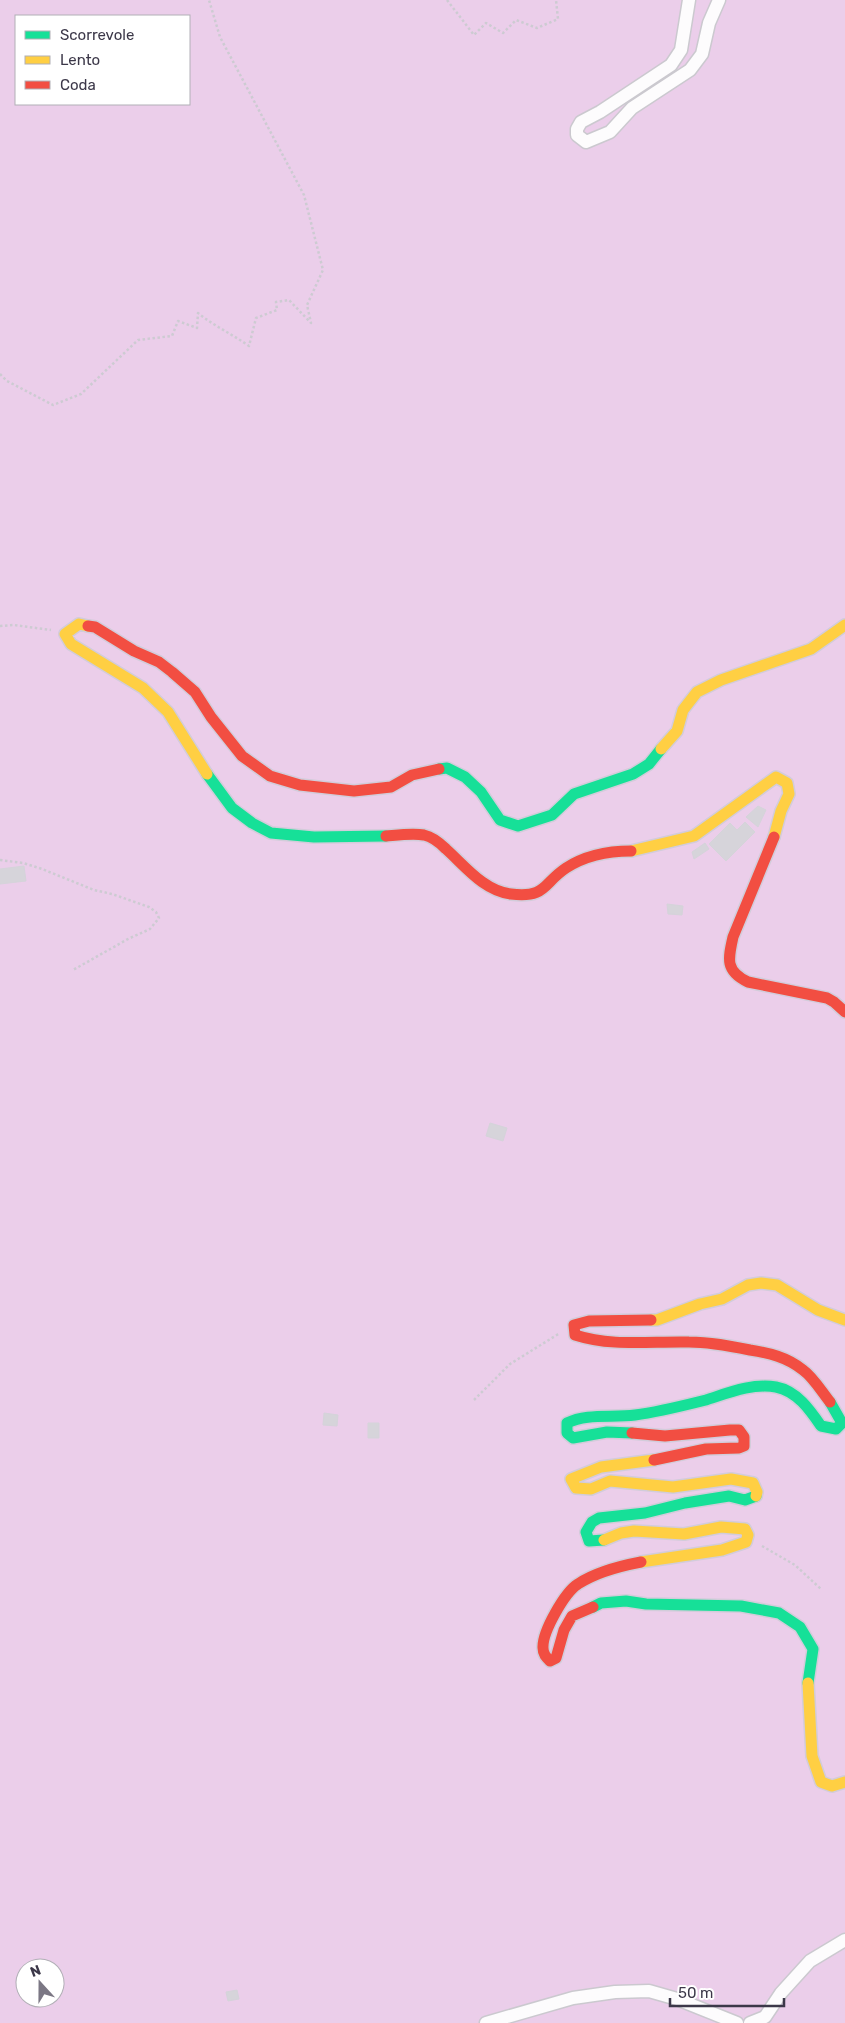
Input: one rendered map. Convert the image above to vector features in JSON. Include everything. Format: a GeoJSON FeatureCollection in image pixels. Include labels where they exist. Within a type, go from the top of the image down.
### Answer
{"type":"FeatureCollection","features":[{"type":"Feature","properties":{"kind":"street"},"geometry":{"type":"LineString","coordinates":[[690,0],[680,50],[671,65],[600,112],[581,122],[577,129],[577,135],[586,142],[610,132],[632,108],[690,70],[702,54],[709,23],[719,0]]}},
{"type":"Feature","properties":{"kind":"street"},"geometry":{"type":"LineString","coordinates":[[845,625],[811,649],[720,680],[697,692],[683,710],[677,731],[649,764],[633,774],[574,794],[552,815],[533,823],[518,826],[500,820],[481,792],[465,777],[447,768],[428,770],[412,775],[391,788],[354,791],[300,786],[270,776],[242,756],[211,717],[195,692],[159,662],[126,646],[96,627],[79,624],[65,634],[71,644],[143,688],[168,712],[205,771],[232,808],[252,823],[271,833],[314,837],[424,835],[436,840],[489,888],[509,894],[531,895],[546,887],[566,869],[588,857],[611,851],[632,851],[694,836],[776,777],[787,783],[789,794],[781,811],[776,832],[733,937],[729,956],[732,971],[739,978],[754,984],[829,998],[845,1012]]}},
{"type":"Feature","properties":{"kind":"street"},"geometry":{"type":"LineString","coordinates":[[845,1320],[818,1310],[777,1285],[761,1283],[748,1285],[722,1299],[700,1304],[657,1320],[589,1321],[574,1325],[575,1336],[594,1341],[610,1340],[629,1344],[690,1342],[753,1349],[775,1354],[804,1370],[836,1410],[842,1423],[836,1430],[821,1426],[805,1403],[790,1392],[778,1387],[761,1385],[737,1389],[713,1398],[671,1409],[626,1416],[574,1418],[567,1423],[567,1433],[573,1438],[579,1439],[591,1434],[607,1432],[664,1436],[700,1434],[727,1429],[739,1430],[744,1437],[744,1446],[736,1450],[709,1449],[653,1460],[597,1467],[582,1472],[571,1479],[576,1488],[591,1489],[610,1482],[673,1487],[731,1478],[753,1483],[757,1492],[756,1496],[745,1500],[729,1496],[645,1513],[599,1518],[592,1522],[586,1532],[589,1541],[598,1543],[623,1532],[647,1529],[686,1534],[732,1525],[745,1529],[748,1535],[746,1542],[717,1553],[684,1555],[635,1562],[606,1571],[576,1585],[552,1619],[542,1648],[544,1657],[550,1661],[556,1658],[564,1630],[572,1616],[601,1603],[626,1601],[646,1604],[741,1606],[779,1613],[800,1627],[813,1649],[808,1686],[812,1756],[821,1782],[832,1786],[845,1782]]}},
{"type":"Feature","properties":{"kind":"street"},"geometry":{"type":"LineString","coordinates":[[750,2023],[765,2017],[781,1993],[810,1961],[845,1940]]}},
{"type":"Feature","properties":{"kind":"street"},"geometry":{"type":"LineString","coordinates":[[486,2023],[573,1998],[615,1992],[649,1991],[678,1999],[737,2023]]}},
{"type":"Feature","properties":{"kind":"path"},"geometry":{"type":"LineString","coordinates":[[0,374],[7,381],[53,405],[81,394],[138,340],[172,336],[178,321],[197,328],[198,313],[216,327],[228,332],[249,346],[256,318],[277,310],[276,302],[289,300],[311,323],[308,305],[323,270],[304,195],[220,37],[209,0]]}},
{"type":"Feature","properties":{"kind":"path"},"geometry":{"type":"LineString","coordinates":[[447,0],[474,35],[486,23],[503,33],[516,20],[537,28],[558,19],[556,0]]}},
{"type":"Feature","properties":{"kind":"path"},"geometry":{"type":"LineString","coordinates":[[0,626],[14,625],[65,634]]}},
{"type":"Feature","properties":{"kind":"path"},"geometry":{"type":"LineString","coordinates":[[0,860],[23,863],[42,869],[94,890],[150,907],[156,912],[159,918],[150,929],[128,939],[73,970]]}},
{"type":"Feature","properties":{"kind":"path"},"geometry":{"type":"LineString","coordinates":[[474,1400],[510,1364],[574,1325]]}},
{"type":"Feature","properties":{"kind":"path"},"geometry":{"type":"LineString","coordinates":[[746,1542],[754,1542],[772,1550],[795,1565],[822,1590]]}},
{"type":"Feature","properties":{"kind":"shaded area"},"geometry":{"type":"Polygon","coordinates":[[[0,0],[845,0],[845,2023],[0,2023],[0,0]]]}},
{"type":"Feature","properties":{"kind":"building"},"geometry":{"type":"Polygon","coordinates":[[[758,806],[766,810],[758,827],[746,817],[758,806]]]}},
{"type":"Feature","properties":{"kind":"building"},"geometry":{"type":"Polygon","coordinates":[[[745,822],[755,832],[726,861],[709,844],[730,823],[737,830],[745,822]]]}},
{"type":"Feature","properties":{"kind":"building"},"geometry":{"type":"Polygon","coordinates":[[[705,843],[709,849],[694,859],[692,852],[705,843]]]}},
{"type":"Feature","properties":{"kind":"building"},"geometry":{"type":"Polygon","coordinates":[[[24,866],[26,881],[0,884],[0,869],[24,866]]]}},
{"type":"Feature","properties":{"kind":"building"},"geometry":{"type":"Polygon","coordinates":[[[667,904],[683,906],[682,915],[668,914],[667,904]]]}},
{"type":"Feature","properties":{"kind":"building"},"geometry":{"type":"Polygon","coordinates":[[[490,1123],[507,1128],[503,1141],[486,1136],[490,1123]]]}},
{"type":"Feature","properties":{"kind":"building"},"geometry":{"type":"Polygon","coordinates":[[[324,1413],[338,1415],[337,1426],[323,1425],[324,1413]]]}},
{"type":"Feature","properties":{"kind":"building"},"geometry":{"type":"Polygon","coordinates":[[[368,1423],[379,1423],[379,1438],[368,1438],[368,1423]]]}},
{"type":"Feature","properties":{"kind":"building"},"geometry":{"type":"Polygon","coordinates":[[[237,1990],[239,1999],[228,2001],[226,1992],[237,1990]]]}},
{"type":"Feature","properties":{"kind":"traffic: fast"},"geometry":{"type":"LineString","coordinates":[[439,769],[447,768],[465,777],[481,792],[500,820],[518,826],[552,815],[574,794],[633,774],[649,764],[661,749]]}},
{"type":"Feature","properties":{"kind":"traffic: fast"},"geometry":{"type":"LineString","coordinates":[[207,774],[232,808],[252,823],[271,833],[314,837],[386,836]]}},
{"type":"Feature","properties":{"kind":"traffic: fast"},"geometry":{"type":"LineString","coordinates":[[632,1433],[607,1432],[573,1438],[567,1433],[567,1423],[583,1418],[626,1416],[671,1409],[740,1389],[767,1386],[784,1389],[797,1397],[821,1426],[836,1429],[842,1423],[830,1402]]}},
{"type":"Feature","properties":{"kind":"traffic: fast"},"geometry":{"type":"LineString","coordinates":[[604,1540],[589,1541],[586,1532],[592,1522],[599,1518],[645,1513],[685,1503],[729,1496],[745,1500],[756,1496]]}},
{"type":"Feature","properties":{"kind":"traffic: fast"},"geometry":{"type":"LineString","coordinates":[[593,1607],[601,1603],[626,1601],[646,1604],[741,1606],[779,1613],[800,1627],[813,1649],[808,1683]]}},
{"type":"Feature","properties":{"kind":"traffic: slow"},"geometry":{"type":"LineString","coordinates":[[88,626],[79,624],[65,634],[71,644],[143,688],[168,712],[207,774]]}},
{"type":"Feature","properties":{"kind":"traffic: slow"},"geometry":{"type":"LineString","coordinates":[[661,749],[677,731],[683,710],[697,692],[721,680],[811,649],[845,625]]}},
{"type":"Feature","properties":{"kind":"traffic: slow"},"geometry":{"type":"LineString","coordinates":[[631,851],[694,836],[776,777],[787,783],[789,794],[781,811],[774,837]]}},
{"type":"Feature","properties":{"kind":"traffic: slow"},"geometry":{"type":"LineString","coordinates":[[651,1320],[657,1320],[700,1304],[722,1299],[748,1285],[761,1283],[777,1285],[818,1310],[845,1320]]}},
{"type":"Feature","properties":{"kind":"traffic: slow"},"geometry":{"type":"LineString","coordinates":[[654,1460],[601,1467],[571,1479],[576,1488],[591,1489],[610,1481],[673,1487],[731,1479],[753,1483],[757,1492],[756,1496]]}},
{"type":"Feature","properties":{"kind":"traffic: slow"},"geometry":{"type":"LineString","coordinates":[[604,1540],[621,1533],[634,1531],[684,1534],[721,1527],[745,1529],[748,1535],[746,1542],[722,1550],[641,1562]]}},
{"type":"Feature","properties":{"kind":"traffic: slow"},"geometry":{"type":"LineString","coordinates":[[808,1683],[812,1756],[821,1782],[832,1786],[845,1782]]}},
{"type":"Feature","properties":{"kind":"traffic: jam"},"geometry":{"type":"LineString","coordinates":[[88,626],[95,627],[134,651],[159,662],[172,672],[195,692],[211,717],[242,756],[270,776],[300,785],[354,791],[391,787],[412,775],[439,769]]}},
{"type":"Feature","properties":{"kind":"traffic: jam"},"geometry":{"type":"LineString","coordinates":[[386,836],[415,834],[430,837],[492,888],[501,892],[523,895],[538,892],[566,868],[589,857],[606,853],[631,851]]}},
{"type":"Feature","properties":{"kind":"traffic: jam"},"geometry":{"type":"LineString","coordinates":[[774,837],[733,937],[729,958],[732,969],[748,982],[827,998],[845,1012]]}},
{"type":"Feature","properties":{"kind":"traffic: jam"},"geometry":{"type":"LineString","coordinates":[[651,1320],[589,1321],[574,1325],[575,1335],[603,1341],[632,1343],[705,1343],[771,1354],[791,1362],[807,1373],[830,1402]]}},
{"type":"Feature","properties":{"kind":"traffic: jam"},"geometry":{"type":"LineString","coordinates":[[632,1433],[665,1436],[739,1430],[744,1437],[744,1446],[739,1448],[706,1449],[654,1460]]}},
{"type":"Feature","properties":{"kind":"traffic: jam"},"geometry":{"type":"LineString","coordinates":[[593,1607],[572,1616],[564,1630],[556,1658],[550,1661],[543,1650],[546,1632],[555,1613],[573,1588],[600,1573],[641,1562]]}}]}
